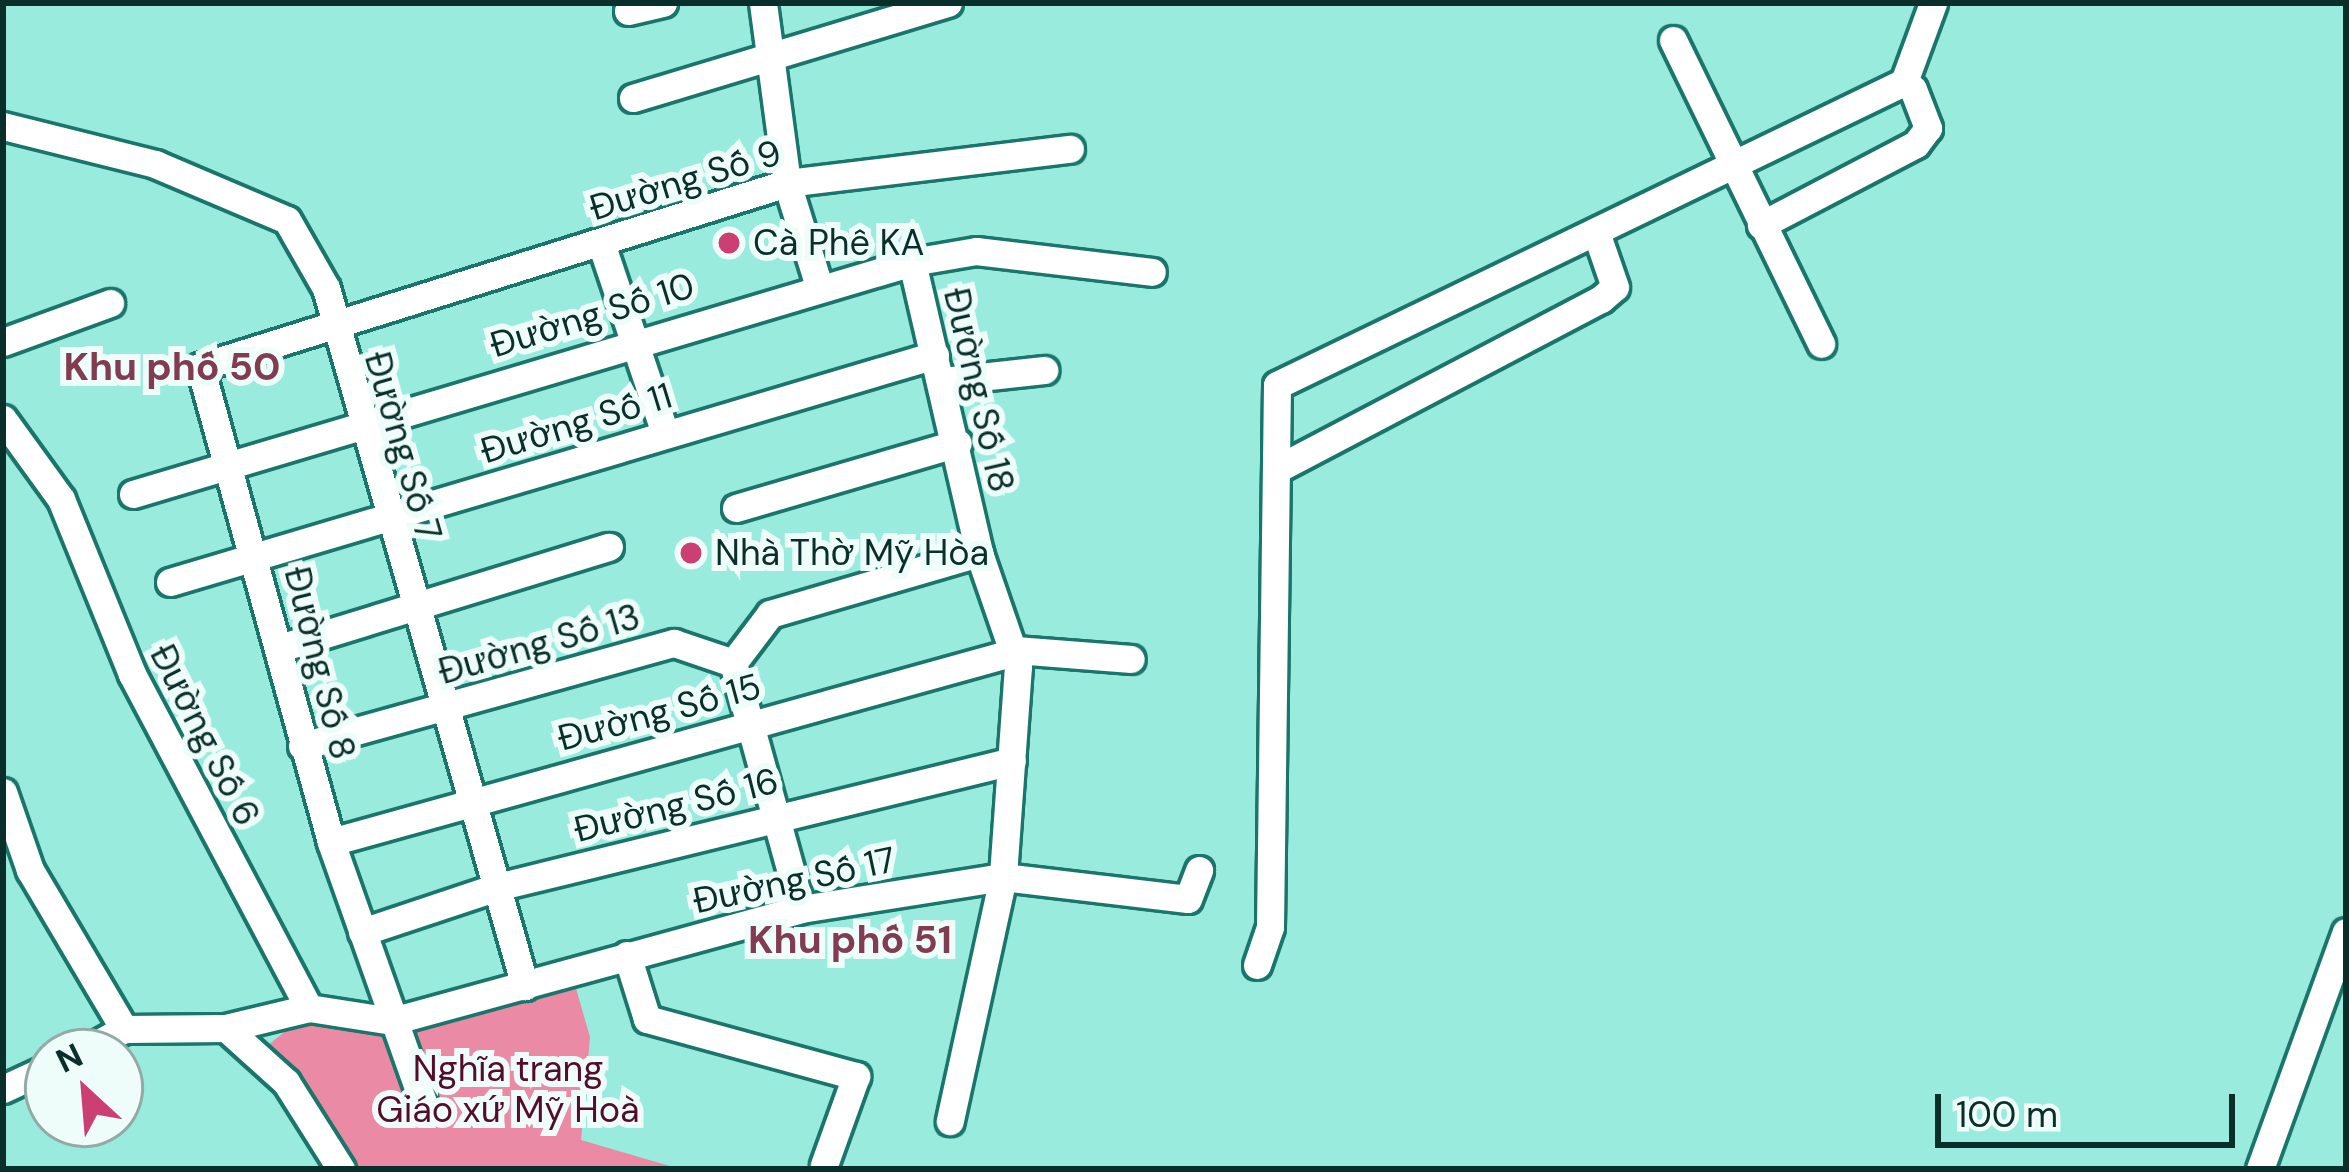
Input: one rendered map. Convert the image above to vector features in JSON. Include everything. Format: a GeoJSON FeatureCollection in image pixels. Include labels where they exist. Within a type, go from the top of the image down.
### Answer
{"type":"FeatureCollection","features":[{"type":"Feature","properties":{"kind":"street"},"geometry":{"type":"LineString","coordinates":[[628,11],[663,3]]}},
{"type":"Feature","properties":{"kind":"street"},"geometry":{"type":"LineString","coordinates":[[763,3],[788,183],[818,283]]}},
{"type":"Feature","properties":{"kind":"street"},"geometry":{"type":"LineString","coordinates":[[633,98],[948,3]]}},
{"type":"Feature","properties":{"kind":"street"},"geometry":{"type":"LineString","coordinates":[[1257,965],[1270,927],[1277,385],[1904,82],[1933,3]]}},
{"type":"Feature","properties":{"kind":"street"},"geometry":{"type":"LineString","coordinates":[[1673,40],[1821,344]]}},
{"type":"Feature","properties":{"kind":"street"},"geometry":{"type":"LineString","coordinates":[[1761,225],[1916,144],[1924,104],[1904,82]]}},
{"type":"Feature","properties":{"kind":"street","name":"Đường Số 7"},"geometry":{"type":"LineString","coordinates":[[3,126],[155,164],[287,220],[326,288],[331,327],[358,422],[525,986]]}},
{"type":"Feature","properties":{"kind":"street","name":"Đường Số 9"},"geometry":{"type":"LineString","coordinates":[[331,327],[788,183],[1070,149]]}},
{"type":"Feature","properties":{"kind":"street"},"geometry":{"type":"LineString","coordinates":[[1277,469],[1601,299],[1615,287],[1596,232]]}},
{"type":"Feature","properties":{"kind":"street"},"geometry":{"type":"LineString","coordinates":[[601,243],[637,340],[664,433]]}},
{"type":"Feature","properties":{"kind":"street","name":"Đường Số 10"},"geometry":{"type":"LineString","coordinates":[[133,494],[232,459],[818,283],[912,262],[976,251],[1152,272]]}},
{"type":"Feature","properties":{"kind":"street","name":"Đường Số 18"},"geometry":{"type":"LineString","coordinates":[[912,262],[958,443],[979,553],[1011,652],[1012,761],[1003,877],[950,1120]]}},
{"type":"Feature","properties":{"kind":"street"},"geometry":{"type":"LineString","coordinates":[[3,342],[110,303]]}},
{"type":"Feature","properties":{"kind":"street","name":"Đường Số 8"},"geometry":{"type":"LineString","coordinates":[[331,327],[200,368],[232,459],[283,647],[302,746],[331,842],[424,1105]]}},
{"type":"Feature","properties":{"kind":"street","name":"Đường Số 11"},"geometry":{"type":"LineString","coordinates":[[170,582],[664,433],[939,368],[1044,370]]}},
{"type":"Feature","properties":{"kind":"street","name":"Đường Số 6"},"geometry":{"type":"LineString","coordinates":[[3,419],[61,499],[132,674],[309,1008]]}},
{"type":"Feature","properties":{"kind":"street"},"geometry":{"type":"LineString","coordinates":[[736,508],[958,443]]}},
{"type":"Feature","properties":{"kind":"street"},"geometry":{"type":"LineString","coordinates":[[283,647],[609,547]]}},
{"type":"Feature","properties":{"kind":"street"},"geometry":{"type":"LineString","coordinates":[[801,909],[733,663],[770,614],[979,553]]}},
{"type":"Feature","properties":{"kind":"street","name":"Đường Số 13"},"geometry":{"type":"LineString","coordinates":[[302,746],[674,643],[733,663]]}},
{"type":"Feature","properties":{"kind":"street"},"geometry":{"type":"LineString","coordinates":[[1011,652],[1131,659]]}},
{"type":"Feature","properties":{"kind":"street","name":"Đường Số 15"},"geometry":{"type":"LineString","coordinates":[[331,842],[1011,652]]}},
{"type":"Feature","properties":{"kind":"street","name":"Đường Số 16"},"geometry":{"type":"LineString","coordinates":[[362,932],[497,887],[1012,761]]}},
{"type":"Feature","properties":{"kind":"street"},"geometry":{"type":"LineString","coordinates":[[3,792],[30,870],[123,1028]]}},
{"type":"Feature","properties":{"kind":"street","name":"Đường Số 17"},"geometry":{"type":"LineString","coordinates":[[392,1021],[801,909],[1003,877],[1148,902],[1188,899],[1199,870]]}},
{"type":"Feature","properties":{"kind":"street"},"geometry":{"type":"LineString","coordinates":[[2260,1169],[2346,932]]}},
{"type":"Feature","properties":{"kind":"street"},"geometry":{"type":"LineString","coordinates":[[627,955],[647,1019],[856,1076],[824,1166]]}},
{"type":"Feature","properties":{"kind":"street"},"geometry":{"type":"LineString","coordinates":[[144,1029],[226,1028],[309,1008],[392,1021]]}},
{"type":"Feature","properties":{"kind":"street"},"geometry":{"type":"LineString","coordinates":[[226,1028],[286,1082],[341,1169]]}},
{"type":"Feature","properties":{"kind":"green space","name":"Nghĩa trang Giáo xứ Mỹ Hoà"},"geometry":{"type":"Polygon","coordinates":[[[575,985],[590,1037],[581,1140],[680,1169],[355,1169],[316,1097],[267,1046],[293,1025],[426,1028],[575,985]]]}},
{"type":"Feature","properties":{"kind":"place","name":"Cà Phê KA"},"geometry":{"type":"Point","coordinates":[729,243]}},
{"type":"Feature","properties":{"kind":"place","name":"Nhà Thờ Mỹ Hòa"},"geometry":{"type":"Point","coordinates":[691,553]}},
{"type":"Feature","properties":{"kind":"district","name":"Khu phố 50"},"geometry":{"type":"Point","coordinates":[172,367]}},
{"type":"Feature","properties":{"kind":"district","name":"Khu phố 51"},"geometry":{"type":"Point","coordinates":[850,940]}}]}
